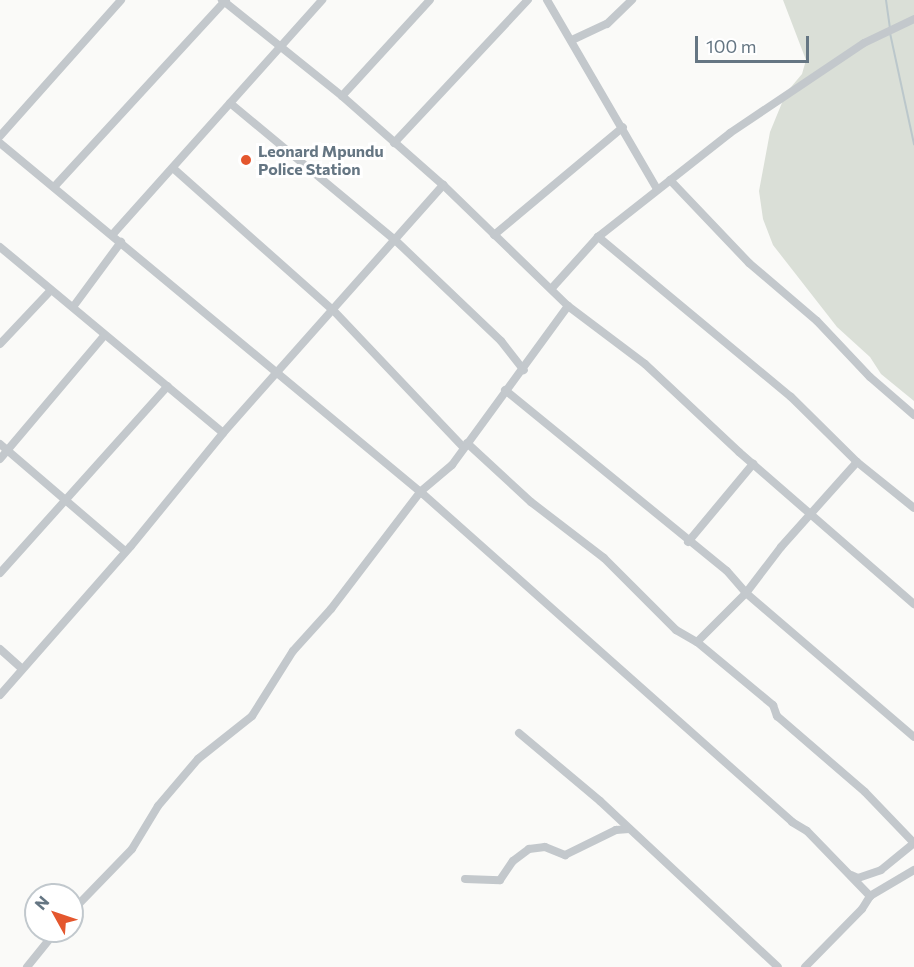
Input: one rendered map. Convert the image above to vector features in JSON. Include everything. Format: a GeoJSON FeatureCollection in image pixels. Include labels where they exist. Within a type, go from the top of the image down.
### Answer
{"type":"FeatureCollection","features":[{"type":"Feature","properties":{"kind":"street"},"geometry":{"type":"LineString","coordinates":[[0,136],[120,0]]}},
{"type":"Feature","properties":{"kind":"street"},"geometry":{"type":"LineString","coordinates":[[113,234],[174,169],[278,45],[322,0]]}},
{"type":"Feature","properties":{"kind":"street"},"geometry":{"type":"LineString","coordinates":[[342,96],[430,0]]}},
{"type":"Feature","properties":{"kind":"street"},"geometry":{"type":"LineString","coordinates":[[394,143],[528,0]]}},
{"type":"Feature","properties":{"kind":"street"},"geometry":{"type":"LineString","coordinates":[[547,0],[623,127],[657,189]]}},
{"type":"Feature","properties":{"kind":"street"},"geometry":{"type":"LineString","coordinates":[[572,40],[608,24],[632,0]]}},
{"type":"Feature","properties":{"kind":"street"},"geometry":{"type":"LineString","coordinates":[[54,188],[224,1],[342,96],[443,185],[552,288],[568,306],[645,364],[753,465],[914,604]]}},
{"type":"Feature","properties":{"kind":"street"},"geometry":{"type":"LineString","coordinates":[[552,288],[598,237],[657,189],[783,94],[884,32],[914,19]]}},
{"type":"Feature","properties":{"kind":"street"},"geometry":{"type":"LineString","coordinates":[[230,103],[394,239],[501,340],[524,370]]}},
{"type":"Feature","properties":{"kind":"street"},"geometry":{"type":"LineString","coordinates":[[494,235],[623,127]]}},
{"type":"Feature","properties":{"kind":"street"},"geometry":{"type":"LineString","coordinates":[[0,142],[420,492],[792,822],[807,831],[870,896]]}},
{"type":"Feature","properties":{"kind":"street"},"geometry":{"type":"LineString","coordinates":[[174,169],[333,310],[465,446],[531,502],[604,558],[676,630],[697,642],[773,705],[777,716],[865,792],[914,843],[881,870],[858,878],[848,873]]}},
{"type":"Feature","properties":{"kind":"street"},"geometry":{"type":"LineString","coordinates":[[670,180],[749,263],[817,321],[870,377],[914,415]]}},
{"type":"Feature","properties":{"kind":"street"},"geometry":{"type":"LineString","coordinates":[[0,695],[20,667],[125,551],[223,433],[277,375],[443,185]]}},
{"type":"Feature","properties":{"kind":"street"},"geometry":{"type":"LineString","coordinates":[[598,237],[791,397],[857,462],[914,508]]}},
{"type":"Feature","properties":{"kind":"street"},"geometry":{"type":"LineString","coordinates":[[73,307],[121,242]]}},
{"type":"Feature","properties":{"kind":"street"},"geometry":{"type":"LineString","coordinates":[[0,247],[223,433]]}},
{"type":"Feature","properties":{"kind":"street"},"geometry":{"type":"LineString","coordinates":[[0,344],[51,290]]}},
{"type":"Feature","properties":{"kind":"street"},"geometry":{"type":"LineString","coordinates":[[84,899],[132,849],[158,806],[198,759],[252,717],[293,651],[332,609],[420,492],[452,465],[505,390],[524,370],[568,306]]}},
{"type":"Feature","properties":{"kind":"street"},"geometry":{"type":"LineString","coordinates":[[0,459],[104,336]]}},
{"type":"Feature","properties":{"kind":"street"},"geometry":{"type":"LineString","coordinates":[[0,573],[168,386]]}},
{"type":"Feature","properties":{"kind":"street"},"geometry":{"type":"LineString","coordinates":[[505,390],[688,543],[727,571],[746,593],[912,733]]}},
{"type":"Feature","properties":{"kind":"street"},"geometry":{"type":"LineString","coordinates":[[0,444],[125,551]]}},
{"type":"Feature","properties":{"kind":"street"},"geometry":{"type":"LineString","coordinates":[[697,642],[746,593],[810,514],[857,462]]}},
{"type":"Feature","properties":{"kind":"street"},"geometry":{"type":"LineString","coordinates":[[688,543],[753,465]]}},
{"type":"Feature","properties":{"kind":"street"},"geometry":{"type":"LineString","coordinates":[[0,649],[20,667]]}},
{"type":"Feature","properties":{"kind":"street"},"geometry":{"type":"LineString","coordinates":[[519,734],[628,829],[778,967]]}},
{"type":"Feature","properties":{"kind":"street"},"geometry":{"type":"LineString","coordinates":[[465,879],[500,880],[513,861],[529,849],[545,846],[565,855],[616,830],[628,829]]}},
{"type":"Feature","properties":{"kind":"street"},"geometry":{"type":"LineString","coordinates":[[805,967],[862,909],[870,896],[914,870]]}},
{"type":"Feature","properties":{"kind":"street"},"geometry":{"type":"LineString","coordinates":[[27,967],[46,943]]}},
{"type":"Feature","properties":{"kind":"shaded area"},"geometry":{"type":"Polygon","coordinates":[[[783,0],[914,0],[914,401],[881,374],[870,357],[837,327],[773,245],[763,219],[759,191],[770,132],[786,93],[802,74],[806,60],[783,0]]]}},
{"type":"Feature","properties":{"kind":"waterway"},"geometry":{"type":"LineString","coordinates":[[886,0],[890,27]]}},
{"type":"Feature","properties":{"kind":"waterway"},"geometry":{"type":"LineString","coordinates":[[890,33],[914,144]]}},
{"type":"Feature","properties":{"kind":"place","name":"Leonard Mpundu Police Station"},"geometry":{"type":"Point","coordinates":[246,160]}}]}
